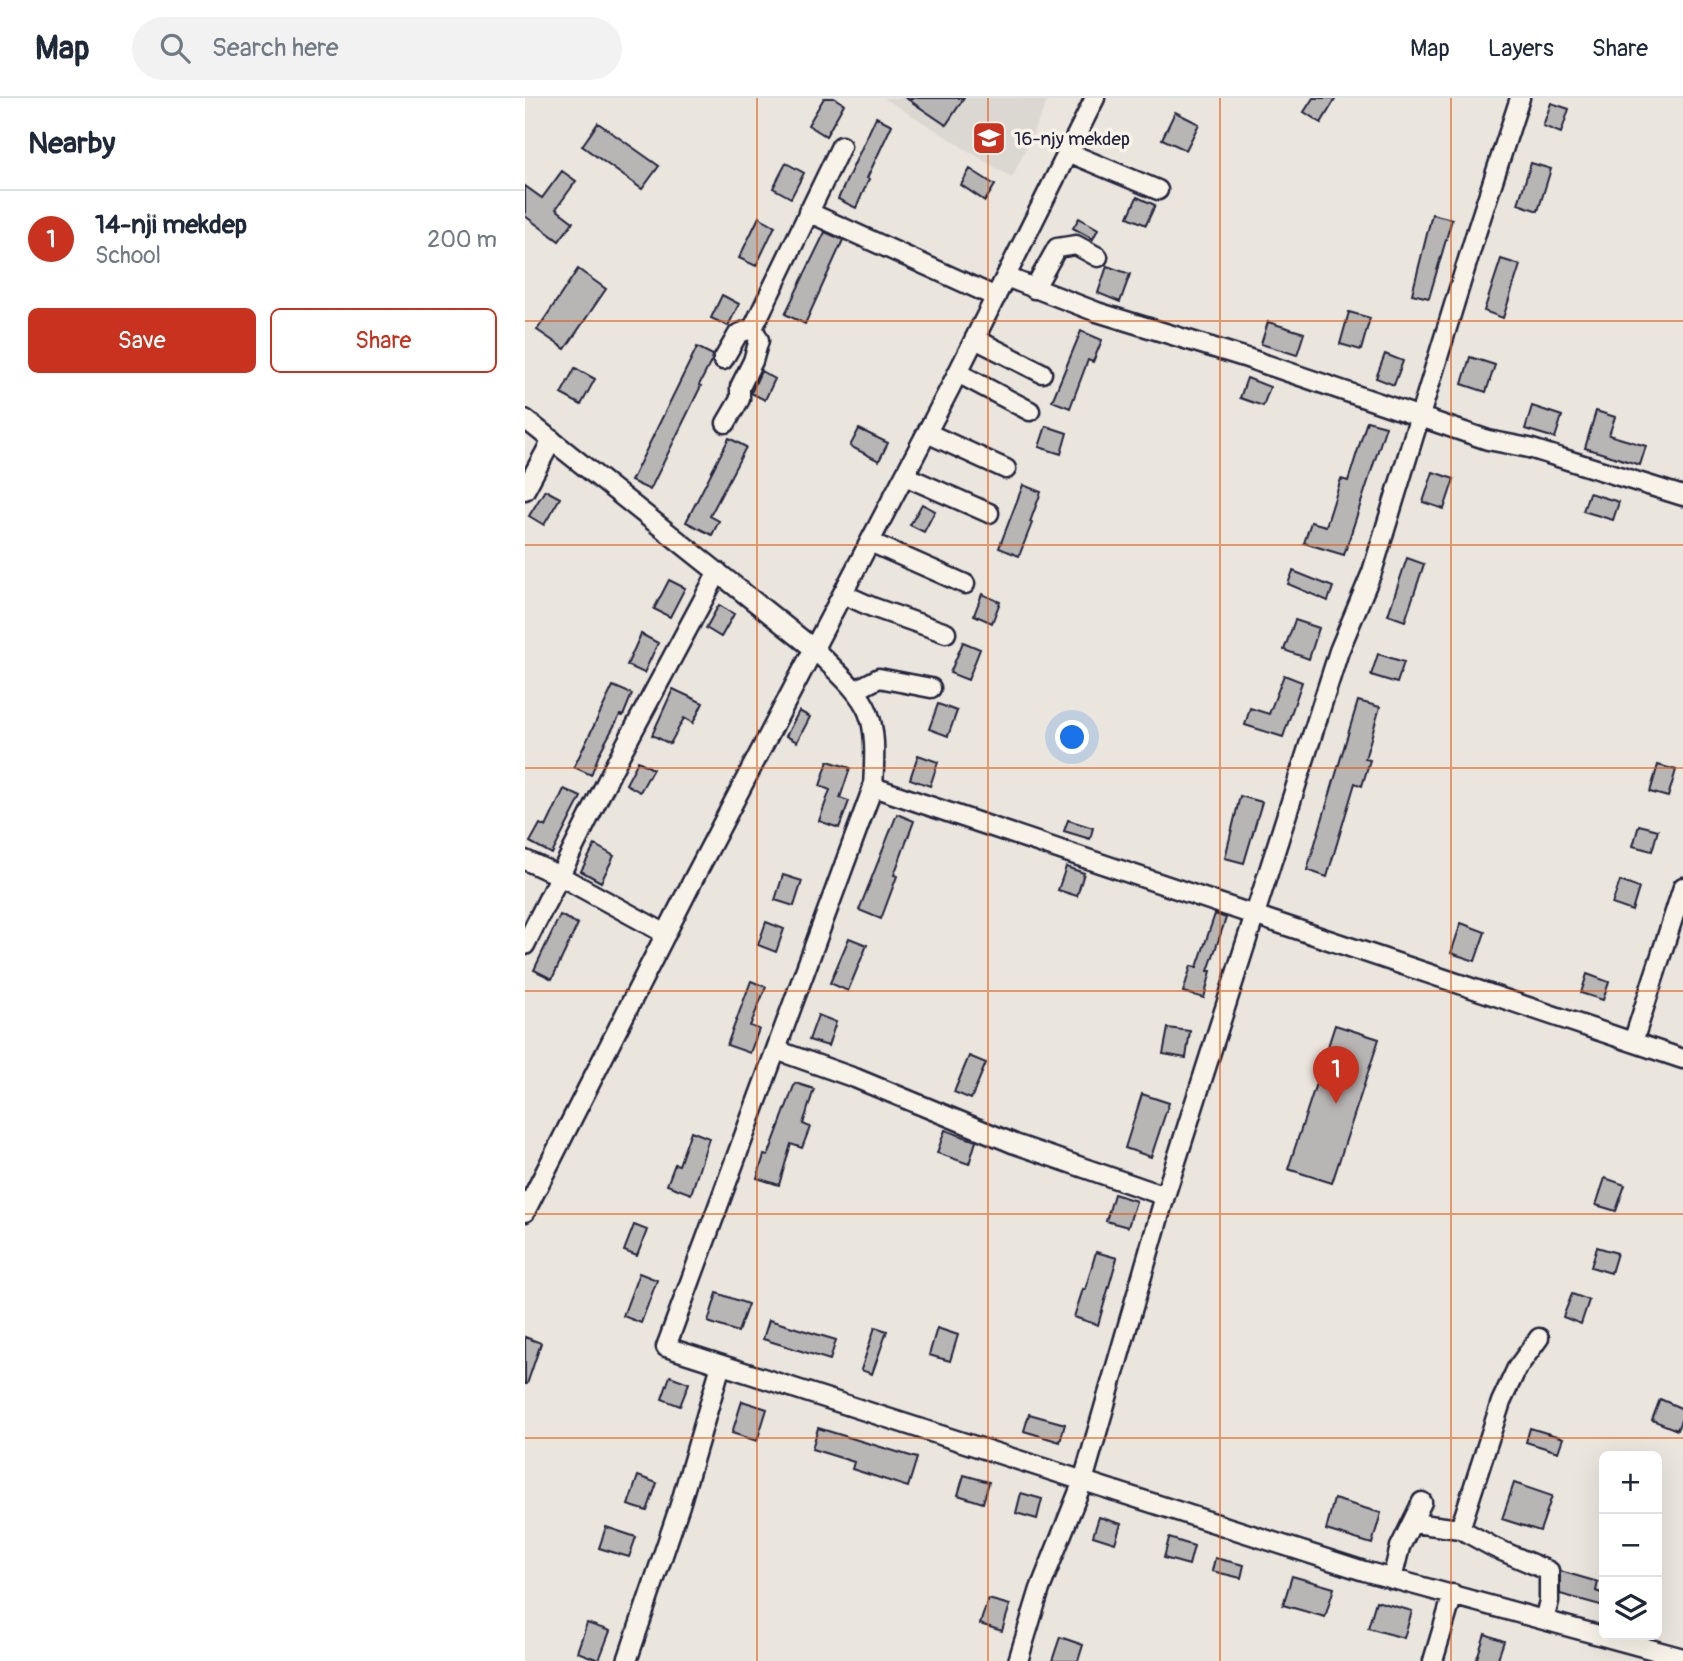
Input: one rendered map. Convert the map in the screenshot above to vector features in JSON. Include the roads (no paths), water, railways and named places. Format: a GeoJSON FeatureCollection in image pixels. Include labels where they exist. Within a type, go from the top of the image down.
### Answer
{"type":"FeatureCollection","features":[{"type":"Feature","properties":{"kind":"street"},"geometry":{"type":"LineString","coordinates":[[525,1212],[958,373],[1095,98]]}},
{"type":"Feature","properties":{"kind":"street"},"geometry":{"type":"LineString","coordinates":[[1018,1661],[1040,1589],[1083,1481],[1165,1196],[1339,651],[1372,572],[1520,98]]}},
{"type":"Feature","properties":{"kind":"street"},"geometry":{"type":"LineString","coordinates":[[723,360],[738,334],[753,328],[841,146]]}},
{"type":"Feature","properties":{"kind":"street"},"geometry":{"type":"LineString","coordinates":[[1067,152],[1159,190]]}},
{"type":"Feature","properties":{"kind":"street"},"geometry":{"type":"LineString","coordinates":[[808,212],[996,297]]}},
{"type":"Feature","properties":{"kind":"street"},"geometry":{"type":"LineString","coordinates":[[1034,289],[1057,248],[1076,245],[1098,257]]}},
{"type":"Feature","properties":{"kind":"street"},"geometry":{"type":"LineString","coordinates":[[1006,277],[1097,312],[1247,358],[1488,440],[1529,448],[1683,496]]}},
{"type":"Feature","properties":{"kind":"street"},"geometry":{"type":"LineString","coordinates":[[726,423],[740,400],[740,387],[753,361],[759,340],[753,328]]}},
{"type":"Feature","properties":{"kind":"street"},"geometry":{"type":"LineString","coordinates":[[975,339],[1042,373]]}},
{"type":"Feature","properties":{"kind":"street"},"geometry":{"type":"LineString","coordinates":[[958,373],[1030,411]]}},
{"type":"Feature","properties":{"kind":"street"},"geometry":{"type":"LineString","coordinates":[[525,419],[814,649],[856,690],[874,723],[876,748],[873,787],[666,1347],[1392,1579],[1683,1658]]}},
{"type":"Feature","properties":{"kind":"street"},"geometry":{"type":"LineString","coordinates":[[927,433],[1006,469]]}},
{"type":"Feature","properties":{"kind":"street"},"geometry":{"type":"LineString","coordinates":[[525,490],[552,440]]}},
{"type":"Feature","properties":{"kind":"street"},"geometry":{"type":"LineString","coordinates":[[905,476],[989,513]]}},
{"type":"Feature","properties":{"kind":"street"},"geometry":{"type":"LineString","coordinates":[[870,542],[965,584]]}},
{"type":"Feature","properties":{"kind":"street"},"geometry":{"type":"LineString","coordinates":[[525,945],[619,757],[718,572]]}},
{"type":"Feature","properties":{"kind":"street"},"geometry":{"type":"LineString","coordinates":[[843,594],[946,633]]}},
{"type":"Feature","properties":{"kind":"street"},"geometry":{"type":"LineString","coordinates":[[856,690],[879,678],[931,688]]}},
{"type":"Feature","properties":{"kind":"street"},"geometry":{"type":"LineString","coordinates":[[873,787],[1683,1059]]}},
{"type":"Feature","properties":{"kind":"street"},"geometry":{"type":"LineString","coordinates":[[525,860],[667,934]]}},
{"type":"Feature","properties":{"kind":"street"},"geometry":{"type":"LineString","coordinates":[[1633,1042],[1683,887]]}},
{"type":"Feature","properties":{"kind":"street"},"geometry":{"type":"LineString","coordinates":[[776,1050],[855,1078],[1015,1144],[1165,1196]]}},
{"type":"Feature","properties":{"kind":"street"},"geometry":{"type":"LineString","coordinates":[[1460,1529],[1501,1402],[1517,1368],[1539,1338]]}},
{"type":"Feature","properties":{"kind":"street"},"geometry":{"type":"LineString","coordinates":[[627,1661],[680,1505],[721,1365]]}},
{"type":"Feature","properties":{"kind":"street"},"geometry":{"type":"LineString","coordinates":[[1392,1579],[1400,1546],[1422,1502]]}},
{"type":"Feature","properties":{"kind":"street"},"geometry":{"type":"LineString","coordinates":[[1413,1523],[1460,1529],[1495,1548],[1549,1571],[1549,1601],[1544,1620]]}},
{"type":"Feature","properties":{"kind":"street"},"geometry":{"type":"LineString","coordinates":[[1433,1661],[1453,1594]]}},
{"type":"Feature","properties":{"kind":"place","name":"16-njy mekdep"},"geometry":{"type":"Point","coordinates":[989,138]}},
{"type":"Feature","properties":{"kind":"place","name":"14-nji mekdep"},"geometry":{"type":"Point","coordinates":[1336,1104]}}]}
